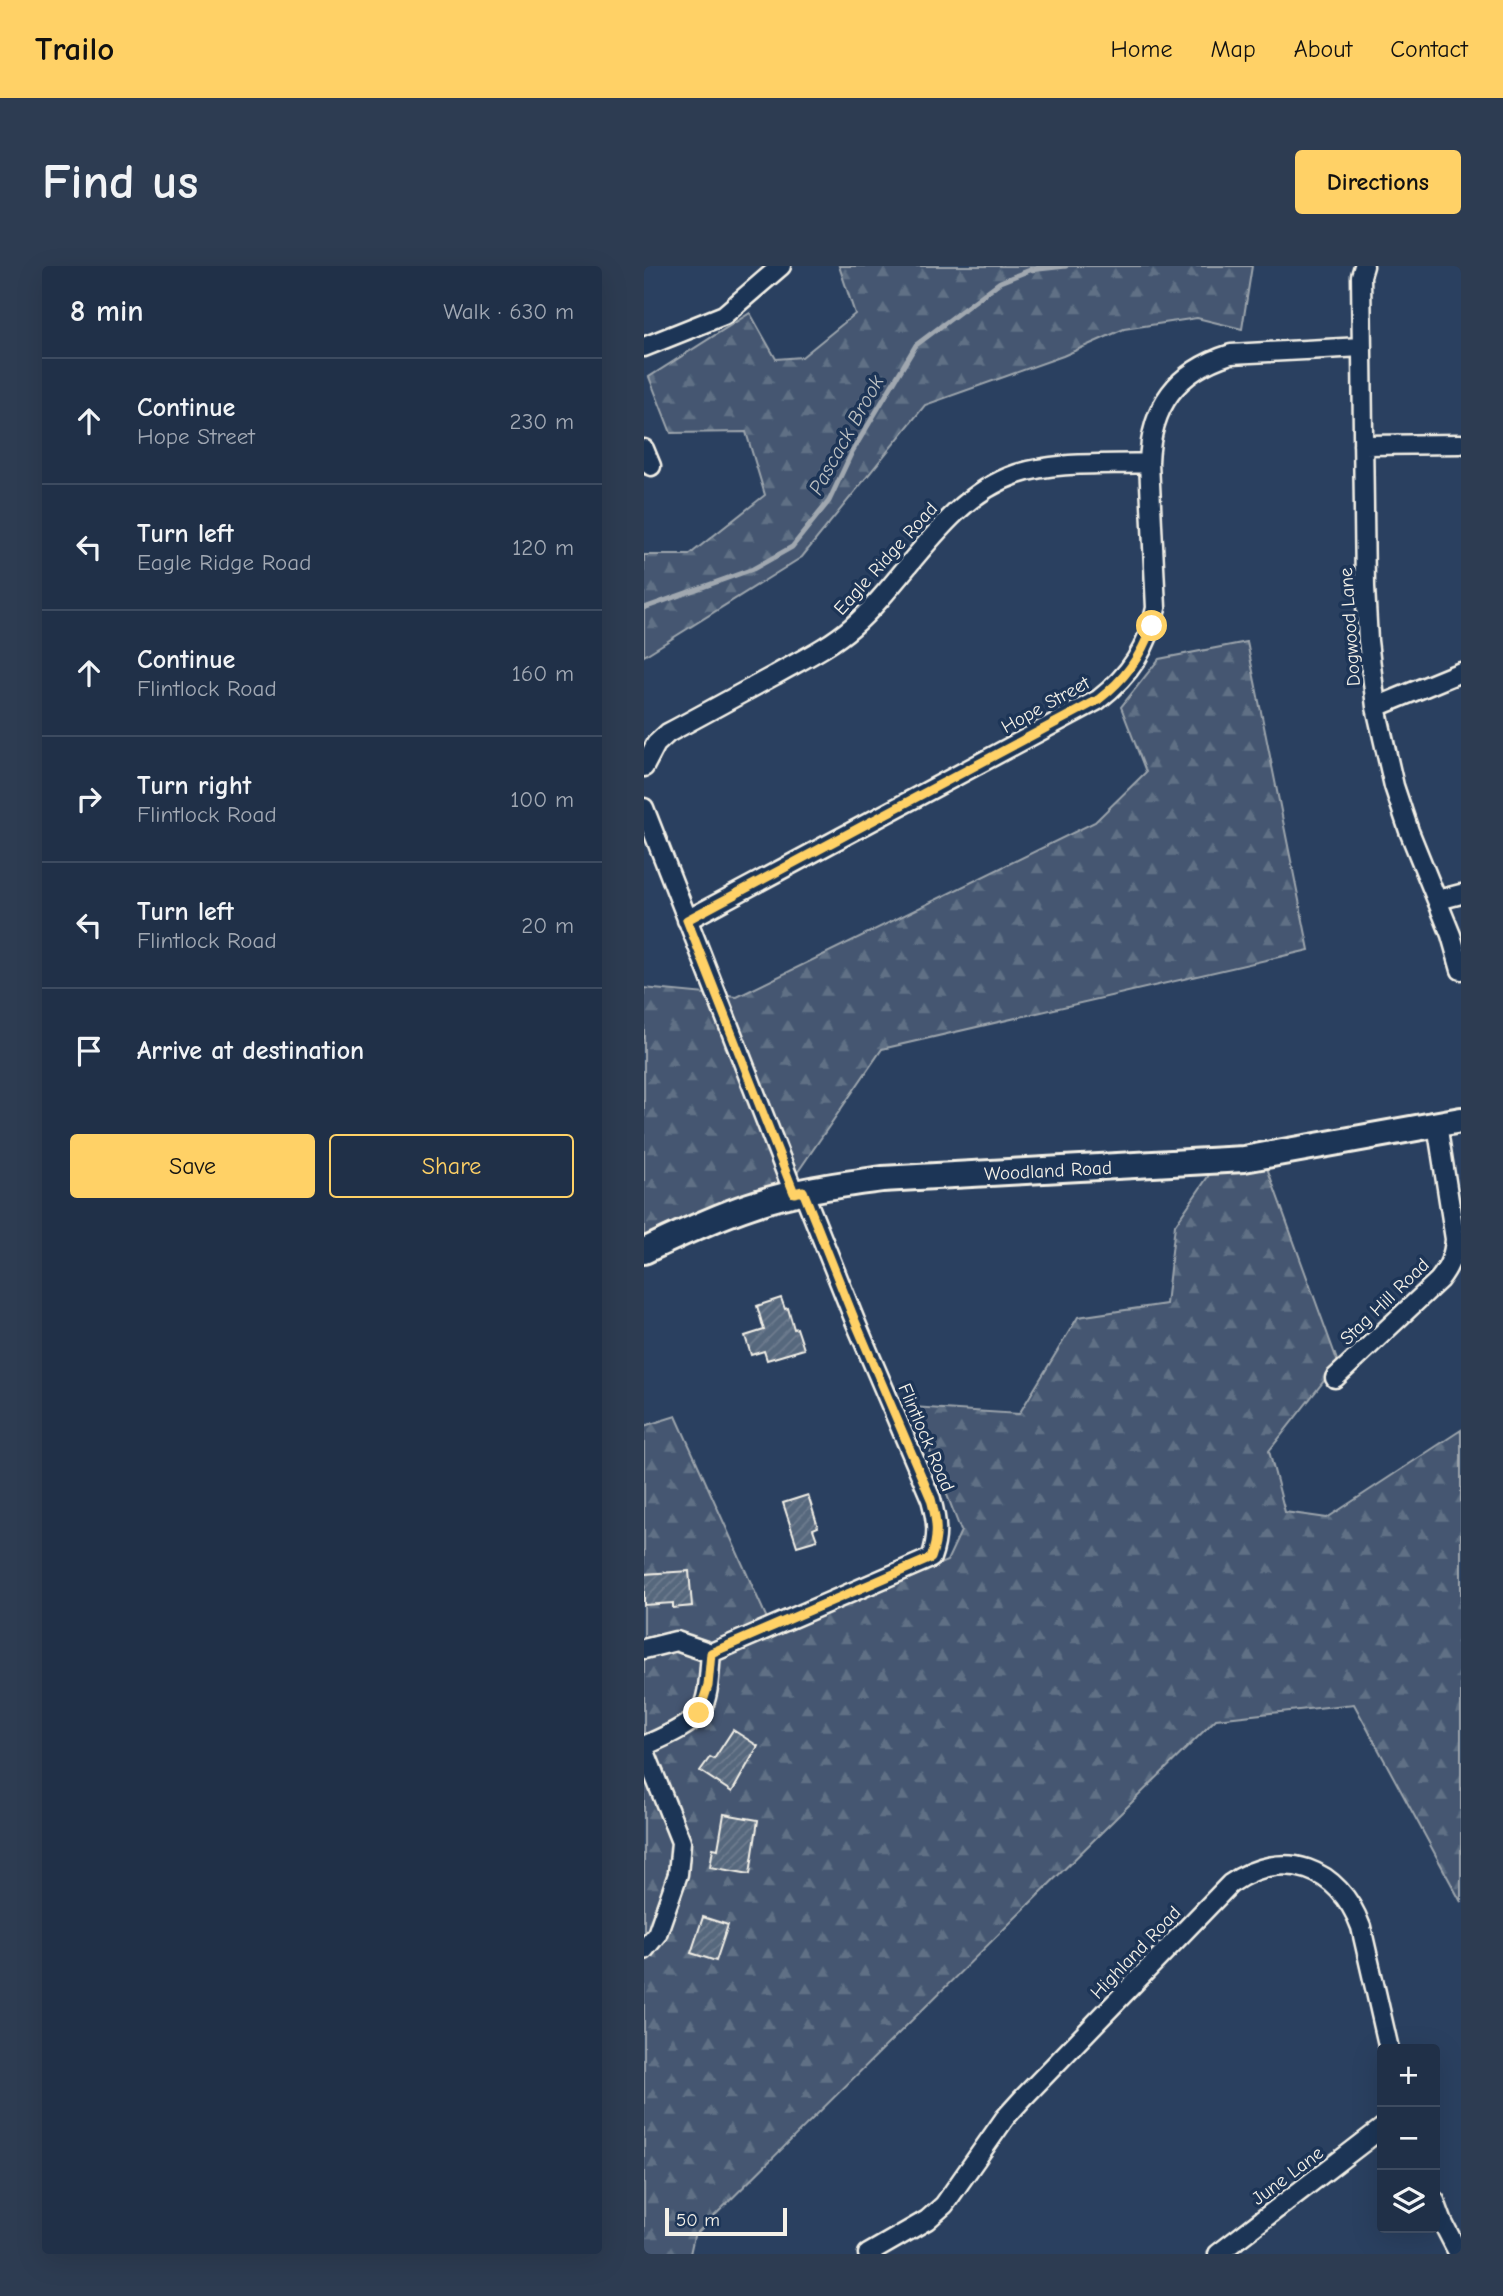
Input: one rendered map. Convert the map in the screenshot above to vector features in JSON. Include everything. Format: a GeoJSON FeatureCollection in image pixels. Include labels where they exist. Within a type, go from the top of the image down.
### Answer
{"type":"FeatureCollection","features":[{"type":"Feature","properties":{"kind":"street"},"geometry":{"type":"LineString","coordinates":[[644,347],[724,315],[781,266]]}},
{"type":"Feature","properties":{"kind":"street","name":"Dogwood Lane"},"geometry":{"type":"LineString","coordinates":[[1364,266],[1361,276],[1368,641],[1376,708],[1394,786],[1451,935],[1461,971]]}},
{"type":"Feature","properties":{"kind":"street","name":"Hope Street"},"geometry":{"type":"LineString","coordinates":[[687,920],[1098,700],[1118,685],[1143,649],[1156,608],[1149,463],[1150,439],[1164,400],[1178,383],[1203,365],[1231,354],[1362,347]]}},
{"type":"Feature","properties":{"kind":"street"},"geometry":{"type":"LineString","coordinates":[[1363,445],[1461,444]]}},
{"type":"Feature","properties":{"kind":"street","name":"Eagle Ridge Road"},"geometry":{"type":"LineString","coordinates":[[644,767],[656,744],[668,733],[823,648],[850,629],[875,606],[956,511],[992,484],[1040,468],[1149,463]]}},
{"type":"Feature","properties":{"kind":"street"},"geometry":{"type":"LineString","coordinates":[[1376,708],[1461,672]]}},
{"type":"Feature","properties":{"kind":"street"},"geometry":{"type":"LineString","coordinates":[[644,808],[799,1192]]}},
{"type":"Feature","properties":{"kind":"street"},"geometry":{"type":"LineString","coordinates":[[1438,900],[1461,894]]}},
{"type":"Feature","properties":{"kind":"street","name":"Woodland Road"},"geometry":{"type":"LineString","coordinates":[[644,1251],[701,1224],[799,1192],[882,1179],[1244,1159],[1449,1122]]}},
{"type":"Feature","properties":{"kind":"street","name":"Stag Hill Road"},"geometry":{"type":"LineString","coordinates":[[1335,1378],[1439,1280],[1454,1254],[1449,1122]]}},
{"type":"Feature","properties":{"kind":"street","name":"Flintlock Road"},"geometry":{"type":"LineString","coordinates":[[711,1653],[931,1558],[936,1543],[938,1526],[931,1499],[799,1192]]}},
{"type":"Feature","properties":{"kind":"street"},"geometry":{"type":"LineString","coordinates":[[644,1649],[676,1641],[711,1653],[708,1686],[699,1713],[677,1730],[644,1747],[681,1842],[678,1874],[657,1934],[644,1950]]}},
{"type":"Feature","properties":{"kind":"street","name":"Highland Road"},"geometry":{"type":"LineString","coordinates":[[868,2254],[927,2220],[944,2205],[1005,2118],[1230,1884],[1245,1873],[1271,1866],[1298,1866],[1315,1871],[1344,1893],[1354,1908],[1361,1927],[1388,2044]]}},
{"type":"Feature","properties":{"kind":"street","name":"June Lane"},"geometry":{"type":"LineString","coordinates":[[1218,2254],[1377,2132]]}},
{"type":"Feature","properties":{"kind":"street"},"geometry":{"type":"LineString","coordinates":[[1440,2215],[1458,2254]]}},
{"type":"Feature","properties":{"kind":"green space"},"geometry":{"type":"Polygon","coordinates":[[[839,266],[1252,266],[1242,329],[1197,318],[1124,329],[1063,356],[925,405],[802,557],[644,656],[644,555],[689,555],[765,495],[746,432],[671,433],[649,377],[750,313],[776,359],[802,357],[855,314],[839,266]]]}},
{"type":"Feature","properties":{"kind":"green space"},"geometry":{"type":"Polygon","coordinates":[[[1247,642],[1309,950],[882,1049],[795,1176],[644,1240],[644,988],[737,997],[1095,822],[1146,772],[1121,707],[1159,659],[1247,642]]]}},
{"type":"Feature","properties":{"kind":"green space"},"geometry":{"type":"Polygon","coordinates":[[[1262,1154],[1338,1363],[1269,1451],[1285,1512],[1327,1518],[1461,1430],[1461,1902],[1354,1704],[1216,1719],[694,2236],[690,2254],[644,2254],[644,1426],[676,1416],[773,1632],[947,1561],[961,1531],[913,1407],[1019,1414],[1078,1317],[1166,1304],[1175,1225],[1220,1159],[1262,1154]]]}},
{"type":"Feature","properties":{"kind":"building"},"geometry":{"type":"Polygon","coordinates":[[[781,1298],[785,1309],[788,1308],[804,1349],[767,1360],[764,1351],[751,1355],[745,1336],[764,1330],[757,1306],[781,1298]]]}},
{"type":"Feature","properties":{"kind":"building"},"geometry":{"type":"Polygon","coordinates":[[[808,1495],[818,1527],[813,1529],[817,1540],[797,1546],[783,1503],[808,1495]]]}},
{"type":"Feature","properties":{"kind":"building"},"geometry":{"type":"Polygon","coordinates":[[[689,1571],[692,1606],[673,1608],[673,1603],[644,1605],[644,1574],[689,1571]]]}},
{"type":"Feature","properties":{"kind":"building"},"geometry":{"type":"Polygon","coordinates":[[[733,1730],[758,1746],[732,1792],[700,1771],[710,1757],[714,1759],[733,1730]]]}},
{"type":"Feature","properties":{"kind":"building"},"geometry":{"type":"Polygon","coordinates":[[[724,1814],[758,1820],[750,1874],[710,1867],[713,1848],[718,1849],[724,1814]]]}},
{"type":"Feature","properties":{"kind":"building"},"geometry":{"type":"Polygon","coordinates":[[[703,1917],[728,1925],[716,1961],[691,1953],[703,1917]]]}},
{"type":"Feature","properties":{"kind":"waterway","name":"Pascack Brook"},"geometry":{"type":"LineString","coordinates":[[644,608],[753,569],[792,547],[829,501],[852,452],[916,345],[1000,282],[1030,270],[1066,266]]}},
{"type":"Feature","properties":{"kind":"route"},"geometry":{"type":"LineString","coordinates":[[699,1713],[708,1686],[711,1653],[931,1558],[938,1526],[931,1499],[803,1191],[794,1193],[687,920],[1098,700],[1118,685],[1132,668],[1152,626]]}}]}
